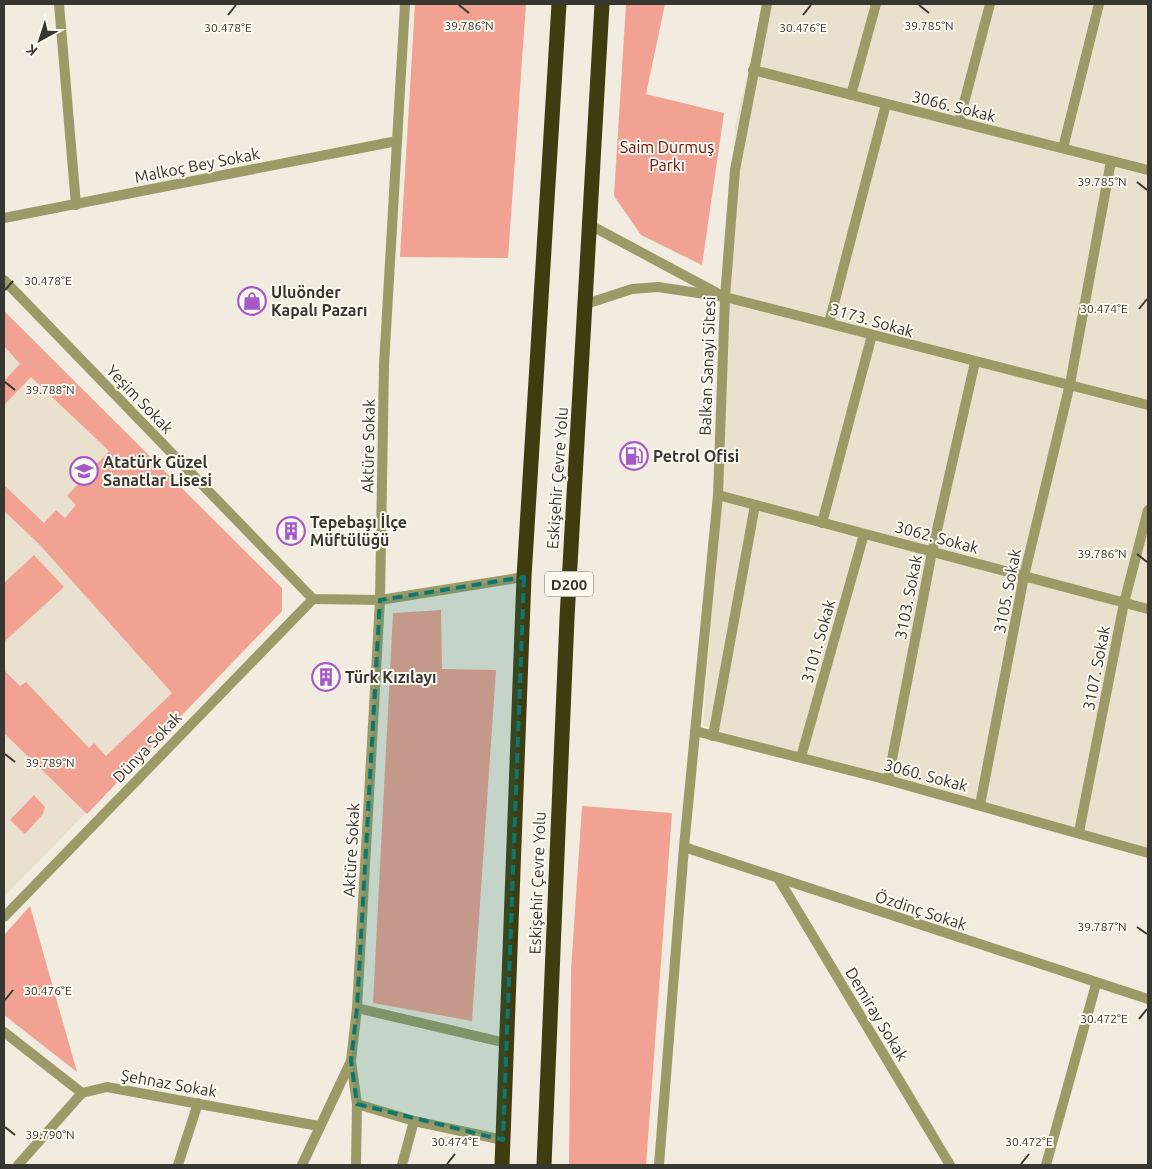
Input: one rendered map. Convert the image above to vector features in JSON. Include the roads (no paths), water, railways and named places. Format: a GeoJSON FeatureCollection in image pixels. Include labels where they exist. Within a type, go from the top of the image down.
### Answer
{"type":"FeatureCollection","features":[{"type":"Feature","properties":{"kind":"highway","name":"Eskişehir Çevre Yolu"},"geometry":{"type":"LineString","coordinates":[[502,1165],[524,577],[559,4]]}},
{"type":"Feature","properties":{"kind":"highway","name":"Eskişehir Çevre Yolu"},"geometry":{"type":"LineString","coordinates":[[544,1165],[565,657],[602,4]]}},
{"type":"Feature","properties":{"kind":"street"},"geometry":{"type":"LineString","coordinates":[[59,4],[76,205]]}},
{"type":"Feature","properties":{"kind":"street","name":"Aktüre Sokak"},"geometry":{"type":"LineString","coordinates":[[351,1061],[358,1008],[380,600],[384,365],[405,4]]}},
{"type":"Feature","properties":{"kind":"street","name":"Balkan Sanayi Sitesi"},"geometry":{"type":"LineString","coordinates":[[695,731],[718,495],[725,298],[735,170],[767,4]]}},
{"type":"Feature","properties":{"kind":"street"},"geometry":{"type":"LineString","coordinates":[[851,95],[876,4]]}},
{"type":"Feature","properties":{"kind":"street"},"geometry":{"type":"LineString","coordinates":[[959,122],[990,4]]}},
{"type":"Feature","properties":{"kind":"street"},"geometry":{"type":"LineString","coordinates":[[1063,148],[1099,4]]}},
{"type":"Feature","properties":{"kind":"street","name":"3066. Sokak"},"geometry":{"type":"LineString","coordinates":[[753,70],[1148,170]]}},
{"type":"Feature","properties":{"kind":"street"},"geometry":{"type":"LineString","coordinates":[[829,323],[886,104]]}},
{"type":"Feature","properties":{"kind":"street","name":"Malkoç Bey Sokak"},"geometry":{"type":"LineString","coordinates":[[4,218],[397,141]]}},
{"type":"Feature","properties":{"kind":"street","name":"3105. Sokak"},"geometry":{"type":"LineString","coordinates":[[980,805],[1024,576],[1070,384],[1111,161]]}},
{"type":"Feature","properties":{"kind":"street"},"geometry":{"type":"LineString","coordinates":[[590,225],[725,298]]}},
{"type":"Feature","properties":{"kind":"street","name":"Yeşim Sokak"},"geometry":{"type":"LineString","coordinates":[[4,280],[313,598]]}},
{"type":"Feature","properties":{"kind":"street","name":"3173. Sokak"},"geometry":{"type":"LineString","coordinates":[[586,304],[632,289],[658,287],[725,298],[1148,405]]}},
{"type":"Feature","properties":{"kind":"street"},"geometry":{"type":"LineString","coordinates":[[822,523],[872,335]]}},
{"type":"Feature","properties":{"kind":"street","name":"3103. Sokak"},"geometry":{"type":"LineString","coordinates":[[888,780],[932,552],[976,362]]}},
{"type":"Feature","properties":{"kind":"street","name":"3062. Sokak"},"geometry":{"type":"LineString","coordinates":[[718,495],[1148,609]]}},
{"type":"Feature","properties":{"kind":"street"},"geometry":{"type":"LineString","coordinates":[[713,736],[755,505]]}},
{"type":"Feature","properties":{"kind":"street","name":"3107. Sokak"},"geometry":{"type":"LineString","coordinates":[[1079,832],[1124,603],[1148,510]]}},
{"type":"Feature","properties":{"kind":"street","name":"3101. Sokak"},"geometry":{"type":"LineString","coordinates":[[801,757],[864,534]]}},
{"type":"Feature","properties":{"kind":"street"},"geometry":{"type":"LineString","coordinates":[[313,598],[380,600],[524,577]]}},
{"type":"Feature","properties":{"kind":"street","name":"Dünya Sokak"},"geometry":{"type":"LineString","coordinates":[[4,917],[313,598]]}},
{"type":"Feature","properties":{"kind":"street"},"geometry":{"type":"LineString","coordinates":[[659,1165],[695,731]]}},
{"type":"Feature","properties":{"kind":"street","name":"3060. Sokak"},"geometry":{"type":"LineString","coordinates":[[695,731],[888,780],[1079,832],[1148,853]]}},
{"type":"Feature","properties":{"kind":"street","name":"Özdinç Sokak"},"geometry":{"type":"LineString","coordinates":[[684,847],[1096,984],[1148,999]]}},
{"type":"Feature","properties":{"kind":"street","name":"Demiray Sokak"},"geometry":{"type":"LineString","coordinates":[[778,878],[950,1165]]}},
{"type":"Feature","properties":{"kind":"street"},"geometry":{"type":"LineString","coordinates":[[1046,1165],[1096,984]]}},
{"type":"Feature","properties":{"kind":"street"},"geometry":{"type":"LineString","coordinates":[[358,1008],[506,1043]]}},
{"type":"Feature","properties":{"kind":"street"},"geometry":{"type":"LineString","coordinates":[[4,1032],[82,1093],[18,1165]]}},
{"type":"Feature","properties":{"kind":"street"},"geometry":{"type":"LineString","coordinates":[[351,1061],[357,1104],[356,1165]]}},
{"type":"Feature","properties":{"kind":"street"},"geometry":{"type":"LineString","coordinates":[[302,1165],[351,1061]]}},
{"type":"Feature","properties":{"kind":"street","name":"Şehnaz Sokak"},"geometry":{"type":"LineString","coordinates":[[82,1093],[107,1087],[319,1126]]}},
{"type":"Feature","properties":{"kind":"street"},"geometry":{"type":"LineString","coordinates":[[178,1165],[198,1103]]}},
{"type":"Feature","properties":{"kind":"street"},"geometry":{"type":"LineString","coordinates":[[357,1104],[414,1121],[503,1140]]}},
{"type":"Feature","properties":{"kind":"street"},"geometry":{"type":"LineString","coordinates":[[402,1165],[414,1121]]}},
{"type":"Feature","properties":{"kind":"place","name":"Uluönder Kapalı Pazarı"},"geometry":{"type":"Point","coordinates":[252,301]}},
{"type":"Feature","properties":{"kind":"place","name":"Petrol Ofisi"},"geometry":{"type":"Point","coordinates":[634,456]}},
{"type":"Feature","properties":{"kind":"place","name":"Atatürk Güzel Sanatlar Lisesi"},"geometry":{"type":"Point","coordinates":[84,471]}},
{"type":"Feature","properties":{"kind":"place","name":"Tepebaşı İlçe Müftülüğü"},"geometry":{"type":"Point","coordinates":[291,531]}},
{"type":"Feature","properties":{"kind":"place","name":"Türk Kızılayı"},"geometry":{"type":"Point","coordinates":[326,677]}},
{"type":"Feature","properties":{"kind":"park label","name":"Saim Durmuş Parkı"},"geometry":{"type":"Point","coordinates":[667,156]}}]}
